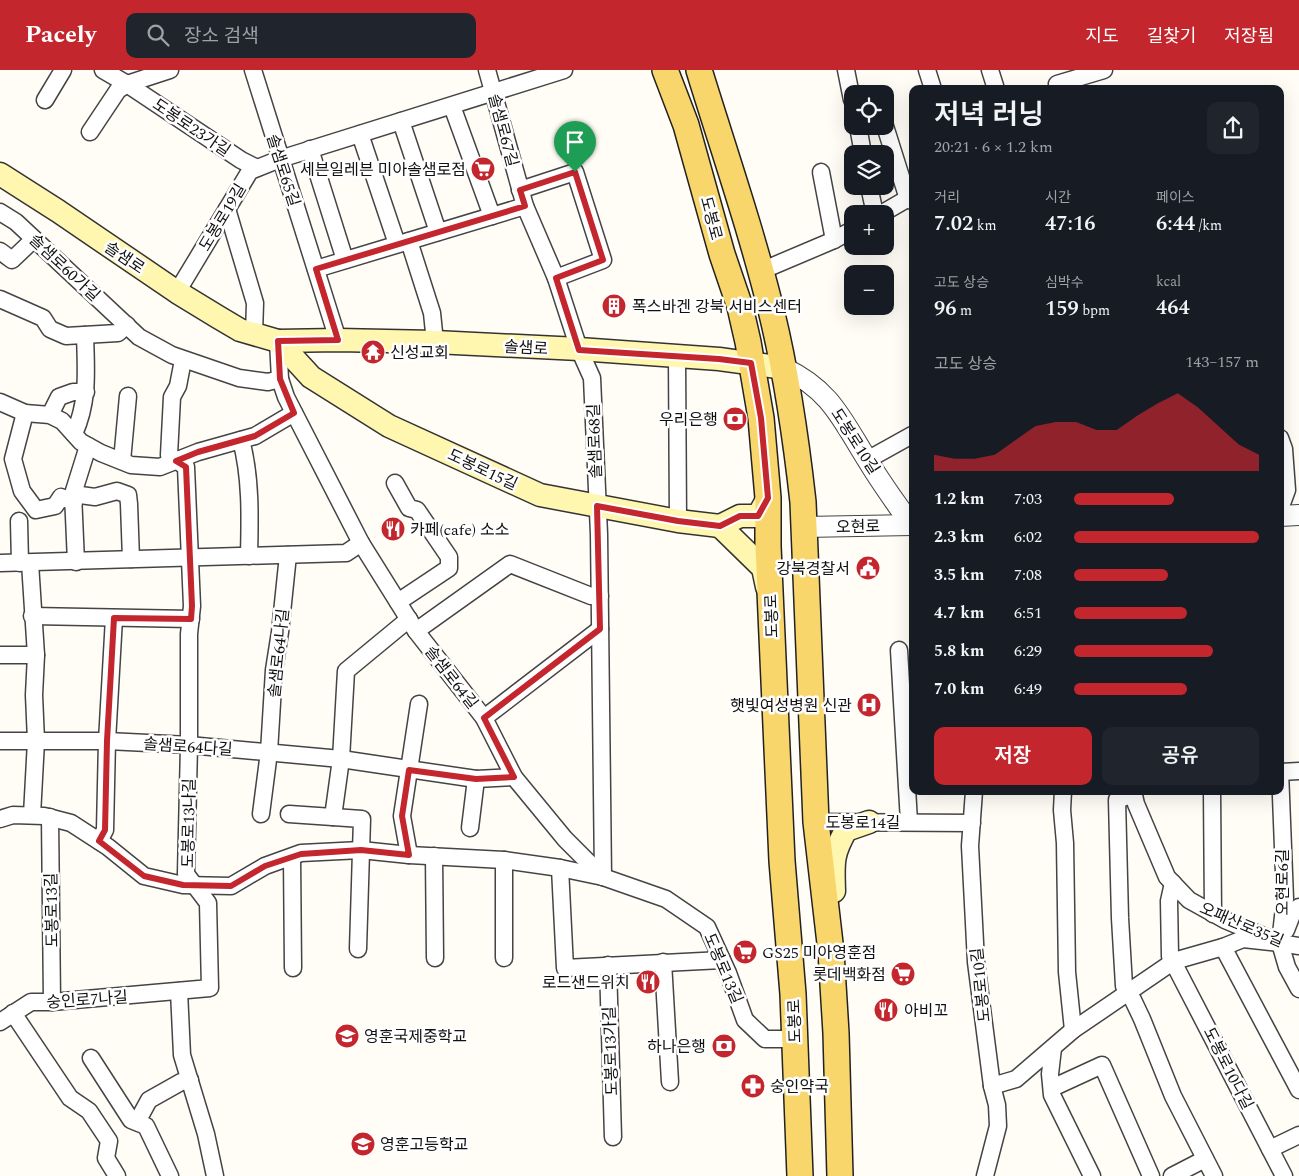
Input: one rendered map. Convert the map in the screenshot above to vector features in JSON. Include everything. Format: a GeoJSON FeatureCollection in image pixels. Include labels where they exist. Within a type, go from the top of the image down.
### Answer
{"type":"FeatureCollection","features":[{"type":"Feature","properties":{"kind":"main road","name":"도봉로"},"geometry":{"type":"LineString","coordinates":[[665,70],[686,125],[722,254],[742,315],[761,418],[768,498],[770,602],[782,861],[794,994],[800,1176]]}},
{"type":"Feature","properties":{"kind":"main road","name":"도봉로"},"geometry":{"type":"LineString","coordinates":[[699,70],[761,270],[784,368],[800,481],[804,527],[816,822],[831,952],[835,1019],[840,1176]]}},
{"type":"Feature","properties":{"kind":"main road","name":"솔샘로"},"geometry":{"type":"LineString","coordinates":[[0,174],[177,292],[240,330],[278,341],[435,342],[677,356],[784,368]]}},
{"type":"Feature","properties":{"kind":"main road","name":"도봉로15길"},"geometry":{"type":"LineString","coordinates":[[278,341],[311,377],[389,426],[540,495],[678,521],[720,526]]}},
{"type":"Feature","properties":{"kind":"main road"},"geometry":{"type":"LineString","coordinates":[[768,498],[758,516],[740,516],[720,526],[763,568],[770,602]]}},
{"type":"Feature","properties":{"kind":"main road"},"geometry":{"type":"LineString","coordinates":[[835,1019],[838,955],[833,860],[838,844],[846,830],[869,822]]}},
{"type":"Feature","properties":{"kind":"street"},"geometry":{"type":"LineString","coordinates":[[45,100],[63,70]]}},
{"type":"Feature","properties":{"kind":"street","name":"도봉로23가길"},"geometry":{"type":"LineString","coordinates":[[103,70],[241,160],[257,168]]}},
{"type":"Feature","properties":{"kind":"street"},"geometry":{"type":"LineString","coordinates":[[90,132],[118,90],[127,84],[170,70]]}},
{"type":"Feature","properties":{"kind":"street","name":"솔샘로65길"},"geometry":{"type":"LineString","coordinates":[[253,70],[338,340]]}},
{"type":"Feature","properties":{"kind":"street","name":"솔샘로67길"},"geometry":{"type":"LineString","coordinates":[[487,70],[523,198],[556,278],[579,350]]}},
{"type":"Feature","properties":{"kind":"street","name":"도봉로19길"},"geometry":{"type":"LineString","coordinates":[[177,292],[250,171],[310,149],[495,93],[545,73],[564,70]]}},
{"type":"Feature","properties":{"kind":"street"},"geometry":{"type":"LineString","coordinates":[[846,70],[849,85]]}},
{"type":"Feature","properties":{"kind":"street"},"geometry":{"type":"LineString","coordinates":[[927,70],[932,85]]}},
{"type":"Feature","properties":{"kind":"street"},"geometry":{"type":"LineString","coordinates":[[990,70],[995,85]]}},
{"type":"Feature","properties":{"kind":"street"},"geometry":{"type":"LineString","coordinates":[[1057,81],[1104,70]]}},
{"type":"Feature","properties":{"kind":"street"},"geometry":{"type":"LineString","coordinates":[[452,106],[492,216]]}},
{"type":"Feature","properties":{"kind":"street"},"geometry":{"type":"LineString","coordinates":[[401,121],[438,232]]}},
{"type":"Feature","properties":{"kind":"street"},"geometry":{"type":"LineString","coordinates":[[360,134],[432,313],[435,342]]}},
{"type":"Feature","properties":{"kind":"street"},"geometry":{"type":"LineString","coordinates":[[888,135],[909,193]]}},
{"type":"Feature","properties":{"kind":"street"},"geometry":{"type":"LineString","coordinates":[[310,149],[345,260]]}},
{"type":"Feature","properties":{"kind":"street","name":"솔샘로67길"},"geometry":{"type":"LineString","coordinates":[[523,198],[575,172],[603,260],[556,278]]}},
{"type":"Feature","properties":{"kind":"street"},"geometry":{"type":"LineString","coordinates":[[821,172],[834,240]]}},
{"type":"Feature","properties":{"kind":"street"},"geometry":{"type":"LineString","coordinates":[[316,269],[492,216],[523,198]]}},
{"type":"Feature","properties":{"kind":"street"},"geometry":{"type":"LineString","coordinates":[[894,208],[909,200]]}},
{"type":"Feature","properties":{"kind":"street"},"geometry":{"type":"LineString","coordinates":[[227,209],[255,303],[254,334]]}},
{"type":"Feature","properties":{"kind":"street","name":"솔샘로60가길"},"geometry":{"type":"LineString","coordinates":[[0,212],[16,222],[139,337],[183,360],[239,378],[268,382],[280,379]]}},
{"type":"Feature","properties":{"kind":"street"},"geometry":{"type":"LineString","coordinates":[[761,270],[844,234]]}},
{"type":"Feature","properties":{"kind":"street"},"geometry":{"type":"LineString","coordinates":[[0,251],[12,260],[34,239]]}},
{"type":"Feature","properties":{"kind":"street"},"geometry":{"type":"LineString","coordinates":[[0,299],[43,318],[50,329],[66,336],[118,333],[127,325]]}},
{"type":"Feature","properties":{"kind":"street"},"geometry":{"type":"LineString","coordinates":[[74,434],[85,402],[85,335]]}},
{"type":"Feature","properties":{"kind":"street","name":"솔샘로64길"},"geometry":{"type":"LineString","coordinates":[[278,341],[280,379],[294,413],[360,543],[413,625],[484,718],[514,777],[565,839],[603,877]]}},
{"type":"Feature","properties":{"kind":"street","name":"솔샘로68길"},"geometry":{"type":"LineString","coordinates":[[579,350],[592,378],[600,596],[603,877]]}},
{"type":"Feature","properties":{"kind":"street"},"geometry":{"type":"LineString","coordinates":[[677,356],[678,521]]}},
{"type":"Feature","properties":{"kind":"street"},"geometry":{"type":"LineString","coordinates":[[176,461],[169,455],[172,397],[178,386],[183,360]]}},
{"type":"Feature","properties":{"kind":"street","name":"도봉로10길"},"geometry":{"type":"LineString","coordinates":[[784,368],[811,384],[838,411],[867,460],[909,522]]}},
{"type":"Feature","properties":{"kind":"street"},"geometry":{"type":"LineString","coordinates":[[50,414],[59,397],[73,392],[86,392]]}},
{"type":"Feature","properties":{"kind":"street"},"geometry":{"type":"LineString","coordinates":[[122,461],[128,396]]}},
{"type":"Feature","properties":{"kind":"street"},"geometry":{"type":"LineString","coordinates":[[0,402],[25,413],[50,414],[62,421],[81,442],[131,465],[160,467],[198,452],[255,436],[294,413]]}},
{"type":"Feature","properties":{"kind":"street"},"geometry":{"type":"LineString","coordinates":[[25,413],[12,459],[22,491],[36,510],[55,506],[61,497],[95,497],[117,491],[128,495],[132,559]]}},
{"type":"Feature","properties":{"kind":"street"},"geometry":{"type":"LineString","coordinates":[[867,460],[909,437]]}},
{"type":"Feature","properties":{"kind":"street"},"geometry":{"type":"LineString","coordinates":[[241,440],[247,462],[250,528],[249,556]]}},
{"type":"Feature","properties":{"kind":"street"},"geometry":{"type":"LineString","coordinates":[[76,562],[73,498],[88,446]]}},
{"type":"Feature","properties":{"kind":"street"},"geometry":{"type":"LineString","coordinates":[[1284,449],[1287,490],[1284,498]]}},
{"type":"Feature","properties":{"kind":"street","name":"도봉로13나길"},"geometry":{"type":"LineString","coordinates":[[176,461],[186,467],[192,606],[189,634],[186,874],[208,903],[210,988],[179,991]]}},
{"type":"Feature","properties":{"kind":"street"},"geometry":{"type":"LineString","coordinates":[[395,483],[409,508],[417,510],[449,557],[449,568],[398,602]]}},
{"type":"Feature","properties":{"kind":"street"},"geometry":{"type":"LineString","coordinates":[[1284,516],[1299,515]]}},
{"type":"Feature","properties":{"kind":"street"},"geometry":{"type":"LineString","coordinates":[[19,521],[36,654],[34,695],[36,741],[32,815]]}},
{"type":"Feature","properties":{"kind":"street","name":"오현로"},"geometry":{"type":"LineString","coordinates":[[804,527],[909,526]]}},
{"type":"Feature","properties":{"kind":"street"},"geometry":{"type":"LineString","coordinates":[[0,563],[346,553],[360,543]]}},
{"type":"Feature","properties":{"kind":"street","name":"솔샘로64나길"},"geometry":{"type":"LineString","coordinates":[[269,752],[274,670],[288,556]]}},
{"type":"Feature","properties":{"kind":"street"},"geometry":{"type":"LineString","coordinates":[[333,817],[341,759],[346,671],[413,625],[510,564],[591,596],[600,596]]}},
{"type":"Feature","properties":{"kind":"street"},"geometry":{"type":"LineString","coordinates":[[32,616],[191,619]]}},
{"type":"Feature","properties":{"kind":"street"},"geometry":{"type":"LineString","coordinates":[[99,841],[105,830],[107,741],[114,618]]}},
{"type":"Feature","properties":{"kind":"street"},"geometry":{"type":"LineString","coordinates":[[484,718],[600,629]]}},
{"type":"Feature","properties":{"kind":"street","name":"도봉로14길"},"geometry":{"type":"LineString","coordinates":[[899,650],[909,822]]}},
{"type":"Feature","properties":{"kind":"street"},"geometry":{"type":"LineString","coordinates":[[0,655],[36,654]]}},
{"type":"Feature","properties":{"kind":"street"},"geometry":{"type":"LineString","coordinates":[[409,855],[402,816],[419,704]]}},
{"type":"Feature","properties":{"kind":"street","name":"솔샘로64다길"},"geometry":{"type":"LineString","coordinates":[[0,741],[107,741],[189,745],[341,759],[476,779],[514,777]]}},
{"type":"Feature","properties":{"kind":"street"},"geometry":{"type":"LineString","coordinates":[[261,814],[269,752]]}},
{"type":"Feature","properties":{"kind":"street"},"geometry":{"type":"LineString","coordinates":[[1284,771],[1299,771]]}},
{"type":"Feature","properties":{"kind":"street"},"geometry":{"type":"LineString","coordinates":[[470,828],[476,779]]}},
{"type":"Feature","properties":{"kind":"street","name":"도봉로10길"},"geometry":{"type":"LineString","coordinates":[[974,795],[970,846],[976,962],[992,1086],[997,1105],[998,1126],[985,1176]]}},
{"type":"Feature","properties":{"kind":"street"},"geometry":{"type":"LineString","coordinates":[[1063,795],[1067,972],[1074,1030]]}},
{"type":"Feature","properties":{"kind":"street"},"geometry":{"type":"LineString","coordinates":[[1128,795],[1117,800],[1124,986],[1145,1027],[1173,1096],[1214,1176]]}},
{"type":"Feature","properties":{"kind":"street","name":"오패산로35길"},"geometry":{"type":"LineString","coordinates":[[1134,795],[1136,804],[1167,877],[1189,900],[1213,914],[1280,944],[1299,946]]}},
{"type":"Feature","properties":{"kind":"street"},"geometry":{"type":"LineString","coordinates":[[1212,795],[1213,914]]}},
{"type":"Feature","properties":{"kind":"street","name":"오현로6길"},"geometry":{"type":"LineString","coordinates":[[1281,795],[1285,899],[1280,944],[1287,967],[1299,989]]}},
{"type":"Feature","properties":{"kind":"street"},"geometry":{"type":"LineString","coordinates":[[289,814],[362,819],[358,949]]}},
{"type":"Feature","properties":{"kind":"street","name":"도봉로13길"},"geometry":{"type":"LineString","coordinates":[[0,819],[13,815],[32,815],[50,817],[71,823],[99,841],[144,876],[183,885],[231,886],[265,866],[301,854],[361,850],[409,855],[504,860],[560,868],[603,877],[666,899],[707,927],[745,1020],[765,1039],[795,1039]]}},
{"type":"Feature","properties":{"kind":"street","name":"도봉로13길"},"geometry":{"type":"LineString","coordinates":[[50,817],[52,1002]]}},
{"type":"Feature","properties":{"kind":"street","name":"도봉로14길"},"geometry":{"type":"LineString","coordinates":[[816,822],[972,823]]}},
{"type":"Feature","properties":{"kind":"street"},"geometry":{"type":"LineString","coordinates":[[434,856],[434,958]]}},
{"type":"Feature","properties":{"kind":"street"},"geometry":{"type":"LineString","coordinates":[[292,857],[292,968]]}},
{"type":"Feature","properties":{"kind":"street"},"geometry":{"type":"LineString","coordinates":[[504,860],[504,958]]}},
{"type":"Feature","properties":{"kind":"street"},"geometry":{"type":"LineString","coordinates":[[560,868],[565,968],[722,960]]}},
{"type":"Feature","properties":{"kind":"street","name":"도봉로10다길"},"geometry":{"type":"LineString","coordinates":[[1173,883],[1169,901],[1170,956],[1284,1176]]}},
{"type":"Feature","properties":{"kind":"street"},"geometry":{"type":"LineString","coordinates":[[992,1086],[1016,1079],[1074,1030],[1174,961],[1223,947],[1243,939],[1280,944],[1293,912],[1299,907]]}},
{"type":"Feature","properties":{"kind":"street"},"geometry":{"type":"LineString","coordinates":[[1223,947],[1299,1090]]}},
{"type":"Feature","properties":{"kind":"street"},"geometry":{"type":"LineString","coordinates":[[663,962],[670,1082]]}},
{"type":"Feature","properties":{"kind":"street","name":"도봉로13가길"},"geometry":{"type":"LineString","coordinates":[[608,965],[613,1137]]}},
{"type":"Feature","properties":{"kind":"street"},"geometry":{"type":"LineString","coordinates":[[179,991],[182,1055],[206,1134],[215,1176]]}},
{"type":"Feature","properties":{"kind":"street","name":"숭인로7나길"},"geometry":{"type":"LineString","coordinates":[[7,1018],[31,1002],[52,1002],[179,991]]}},
{"type":"Feature","properties":{"kind":"street"},"geometry":{"type":"LineString","coordinates":[[7,1018],[70,1098],[89,1111],[109,1141],[106,1158],[117,1176]]}},
{"type":"Feature","properties":{"kind":"street"},"geometry":{"type":"LineString","coordinates":[[1053,1048],[1050,1074],[1052,1095],[1092,1176]]}},
{"type":"Feature","properties":{"kind":"street"},"geometry":{"type":"LineString","coordinates":[[91,1058],[132,1120],[146,1126],[170,1176]]}},
{"type":"Feature","properties":{"kind":"street"},"geometry":{"type":"LineString","coordinates":[[1052,1088],[1102,1066],[1151,1176]]}},
{"type":"Feature","properties":{"kind":"street"},"geometry":{"type":"LineString","coordinates":[[137,1122],[149,1100],[181,1082],[190,1080]]}},
{"type":"Feature","properties":{"kind":"street"},"geometry":{"type":"LineString","coordinates":[[1270,1149],[1299,1135]]}},
{"type":"Feature","properties":{"kind":"street"},"geometry":{"type":"LineString","coordinates":[[1172,1176],[1205,1159]]}},
{"type":"Feature","properties":{"kind":"place","name":"세븐일레븐 미아솔샘로점"},"geometry":{"type":"Point","coordinates":[483,169]}},
{"type":"Feature","properties":{"kind":"place","name":"폭스바겐 강북 서비스센터"},"geometry":{"type":"Point","coordinates":[614,306]}},
{"type":"Feature","properties":{"kind":"place","name":"신성교회"},"geometry":{"type":"Point","coordinates":[373,352]}},
{"type":"Feature","properties":{"kind":"place","name":"우리은행"},"geometry":{"type":"Point","coordinates":[735,419]}},
{"type":"Feature","properties":{"kind":"place","name":"카페(cafe) 소소"},"geometry":{"type":"Point","coordinates":[393,529]}},
{"type":"Feature","properties":{"kind":"place","name":"강북경찰서"},"geometry":{"type":"Point","coordinates":[868,568]}},
{"type":"Feature","properties":{"kind":"place","name":"햇빛여성병원 신관"},"geometry":{"type":"Point","coordinates":[869,705]}},
{"type":"Feature","properties":{"kind":"place","name":"GS25 미아영훈점"},"geometry":{"type":"Point","coordinates":[745,952]}},
{"type":"Feature","properties":{"kind":"place","name":"롯데백화점"},"geometry":{"type":"Point","coordinates":[903,974]}},
{"type":"Feature","properties":{"kind":"place","name":"로드샌드위치"},"geometry":{"type":"Point","coordinates":[648,982]}},
{"type":"Feature","properties":{"kind":"place","name":"아비꼬"},"geometry":{"type":"Point","coordinates":[886,1010]}},
{"type":"Feature","properties":{"kind":"place","name":"영훈국제중학교"},"geometry":{"type":"Point","coordinates":[347,1036]}},
{"type":"Feature","properties":{"kind":"place","name":"하나은행"},"geometry":{"type":"Point","coordinates":[724,1046]}},
{"type":"Feature","properties":{"kind":"place","name":"숭인약국"},"geometry":{"type":"Point","coordinates":[753,1086]}},
{"type":"Feature","properties":{"kind":"place","name":"영훈고등학교"},"geometry":{"type":"Point","coordinates":[363,1144]}},
{"type":"Feature","properties":{"kind":"route"},"geometry":{"type":"LineString","coordinates":[[575,172],[603,260],[556,278],[579,350],[719,359],[751,363],[761,418],[768,498],[758,516],[740,516],[720,526],[678,521],[597,506],[600,629],[484,718],[514,777],[476,779],[409,770],[402,816],[409,855],[361,850],[301,854],[265,866],[231,886],[183,885],[144,876],[99,841],[105,830],[107,741],[114,618],[191,619],[186,467],[176,461],[198,452],[255,436],[294,413],[280,379],[278,341],[338,340],[316,269],[525,206],[520,190],[575,172]]}}]}
